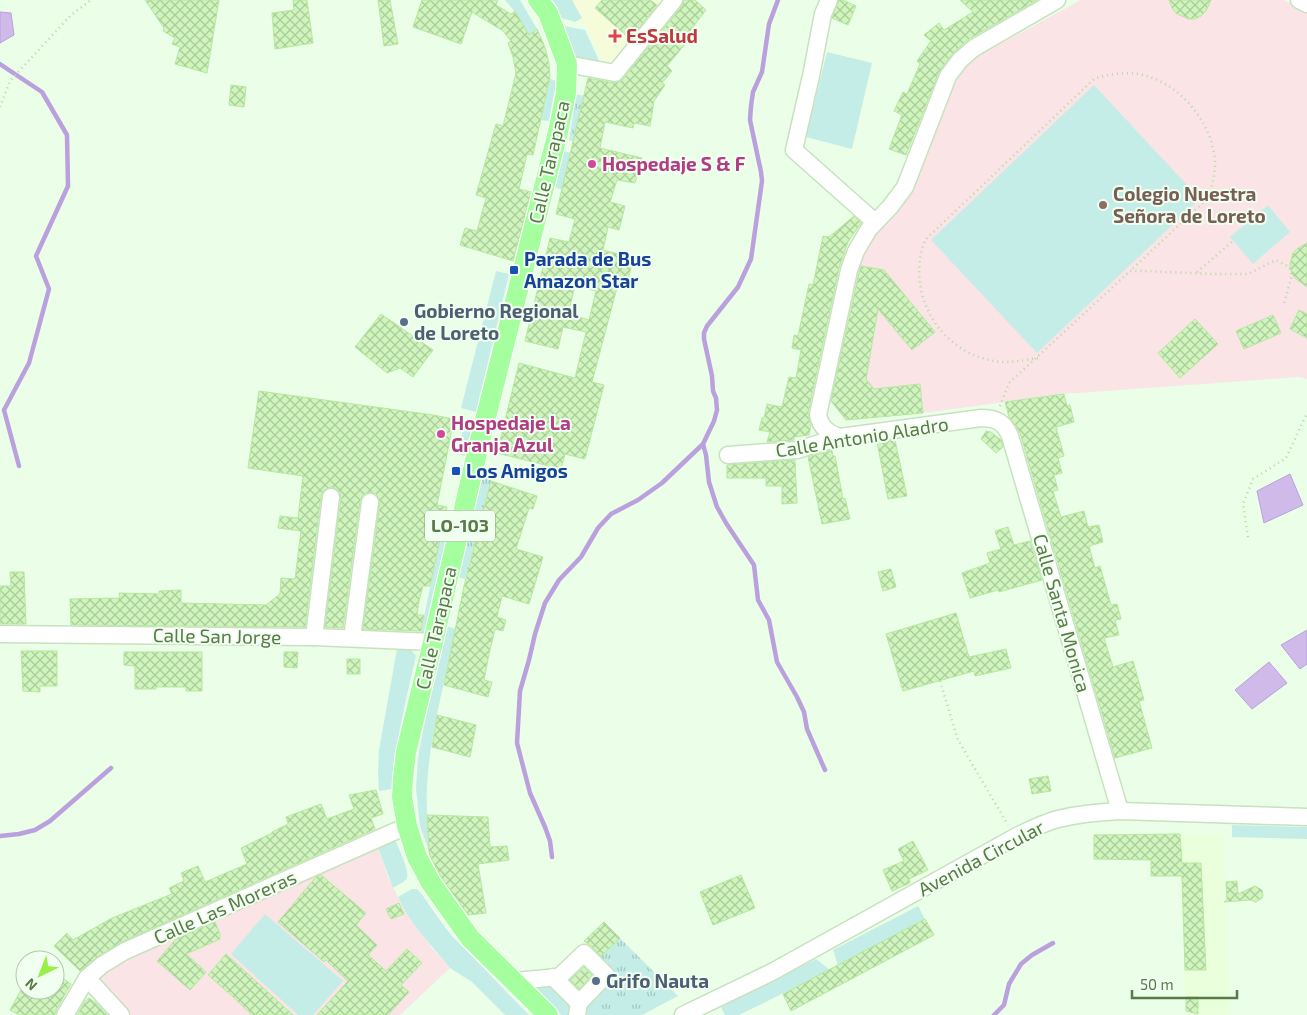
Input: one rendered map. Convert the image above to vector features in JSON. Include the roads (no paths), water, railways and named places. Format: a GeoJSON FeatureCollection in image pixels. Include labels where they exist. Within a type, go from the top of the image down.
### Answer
{"type":"FeatureCollection","features":[{"type":"Feature","properties":{"kind":"main road","name":"Calle Tarapaca"},"geometry":{"type":"LineString","coordinates":[[538,0],[548,13],[567,64],[566,93],[558,132],[479,444],[406,752],[402,797],[407,826],[417,857],[431,883],[470,938],[548,1015]]}},
{"type":"Feature","properties":{"kind":"street"},"geometry":{"type":"LineString","coordinates":[[567,64],[616,73],[674,0]]}},
{"type":"Feature","properties":{"kind":"street"},"geometry":{"type":"LineString","coordinates":[[829,0],[823,14],[794,150],[875,222]]}},
{"type":"Feature","properties":{"kind":"street"},"geometry":{"type":"LineString","coordinates":[[840,436],[825,430],[818,416],[849,270],[856,251],[869,229],[905,188],[948,76],[960,60],[974,48],[1057,0]]}},
{"type":"Feature","properties":{"kind":"street"},"geometry":{"type":"LineString","coordinates":[[1299,0],[1307,4]]}},
{"type":"Feature","properties":{"kind":"street","name":"Calle Antonio Aladro"},"geometry":{"type":"LineString","coordinates":[[728,455],[797,450],[840,436],[982,418],[995,419]]}},
{"type":"Feature","properties":{"kind":"street","name":"Calle Santa Monica"},"geometry":{"type":"LineString","coordinates":[[995,419],[1007,430],[1010,436],[1120,811]]}},
{"type":"Feature","properties":{"kind":"street"},"geometry":{"type":"LineString","coordinates":[[314,637],[331,497]]}},
{"type":"Feature","properties":{"kind":"street"},"geometry":{"type":"LineString","coordinates":[[352,638],[370,502]]}},
{"type":"Feature","properties":{"kind":"street","name":"Calle San Jorge"},"geometry":{"type":"LineString","coordinates":[[0,634],[314,637],[433,642]]}},
{"type":"Feature","properties":{"kind":"street","name":"Avenida Circular"},"geometry":{"type":"LineString","coordinates":[[683,1015],[772,972],[1015,837],[1059,819],[1100,812],[1120,811],[1307,817]]}},
{"type":"Feature","properties":{"kind":"street","name":"Calle Las Moreras"},"geometry":{"type":"LineString","coordinates":[[65,1015],[87,978],[102,965],[125,951],[407,826]]}},
{"type":"Feature","properties":{"kind":"street"},"geometry":{"type":"LineString","coordinates":[[514,981],[553,977],[559,977],[584,953],[606,975],[578,1009],[553,977]]}},
{"type":"Feature","properties":{"kind":"street"},"geometry":{"type":"LineString","coordinates":[[87,978],[120,1015]]}},
{"type":"Feature","properties":{"kind":"waterway"},"geometry":{"type":"LineString","coordinates":[[778,0],[769,24],[762,72],[753,92],[751,106],[750,120],[762,181],[751,259],[738,287],[707,326],[704,333],[717,410],[703,444],[709,482],[717,507],[754,565],[758,600],[769,620],[777,662],[804,712],[807,729],[825,770]]}},
{"type":"Feature","properties":{"kind":"waterway"},"geometry":{"type":"LineString","coordinates":[[0,64],[42,92],[67,135],[68,186],[36,256],[49,289],[29,363],[4,410],[19,466]]}},
{"type":"Feature","properties":{"kind":"waterway"},"geometry":{"type":"LineString","coordinates":[[552,857],[550,841],[530,793],[517,743],[520,691],[545,603],[559,580],[581,557],[598,528],[611,514],[638,500],[662,483],[703,444]]}},
{"type":"Feature","properties":{"kind":"waterway"},"geometry":{"type":"LineString","coordinates":[[0,836],[35,830],[50,821],[111,768]]}},
{"type":"Feature","properties":{"kind":"waterway"},"geometry":{"type":"LineString","coordinates":[[994,1015],[1004,1005],[1009,984],[1021,964],[1053,943]]}},
{"type":"Feature","properties":{"kind":"place","name":"EsSalud"},"geometry":{"type":"Point","coordinates":[615,36]}},
{"type":"Feature","properties":{"kind":"place","name":"Hospedaje S & F"},"geometry":{"type":"Point","coordinates":[592,164]}},
{"type":"Feature","properties":{"kind":"place","name":"Colegio Nuestra Señora de Loreto"},"geometry":{"type":"Point","coordinates":[1103,205]}},
{"type":"Feature","properties":{"kind":"place","name":"Parada de Bus Amazon Star"},"geometry":{"type":"Point","coordinates":[514,270]}},
{"type":"Feature","properties":{"kind":"place","name":"Gobierno Regional de Loreto"},"geometry":{"type":"Point","coordinates":[404,322]}},
{"type":"Feature","properties":{"kind":"place","name":"Hospedaje La Granja Azul"},"geometry":{"type":"Point","coordinates":[441,434]}},
{"type":"Feature","properties":{"kind":"place","name":"Los Amigos"},"geometry":{"type":"Point","coordinates":[456,471]}},
{"type":"Feature","properties":{"kind":"place","name":"Grifo Nauta"},"geometry":{"type":"Point","coordinates":[596,981]}}]}
